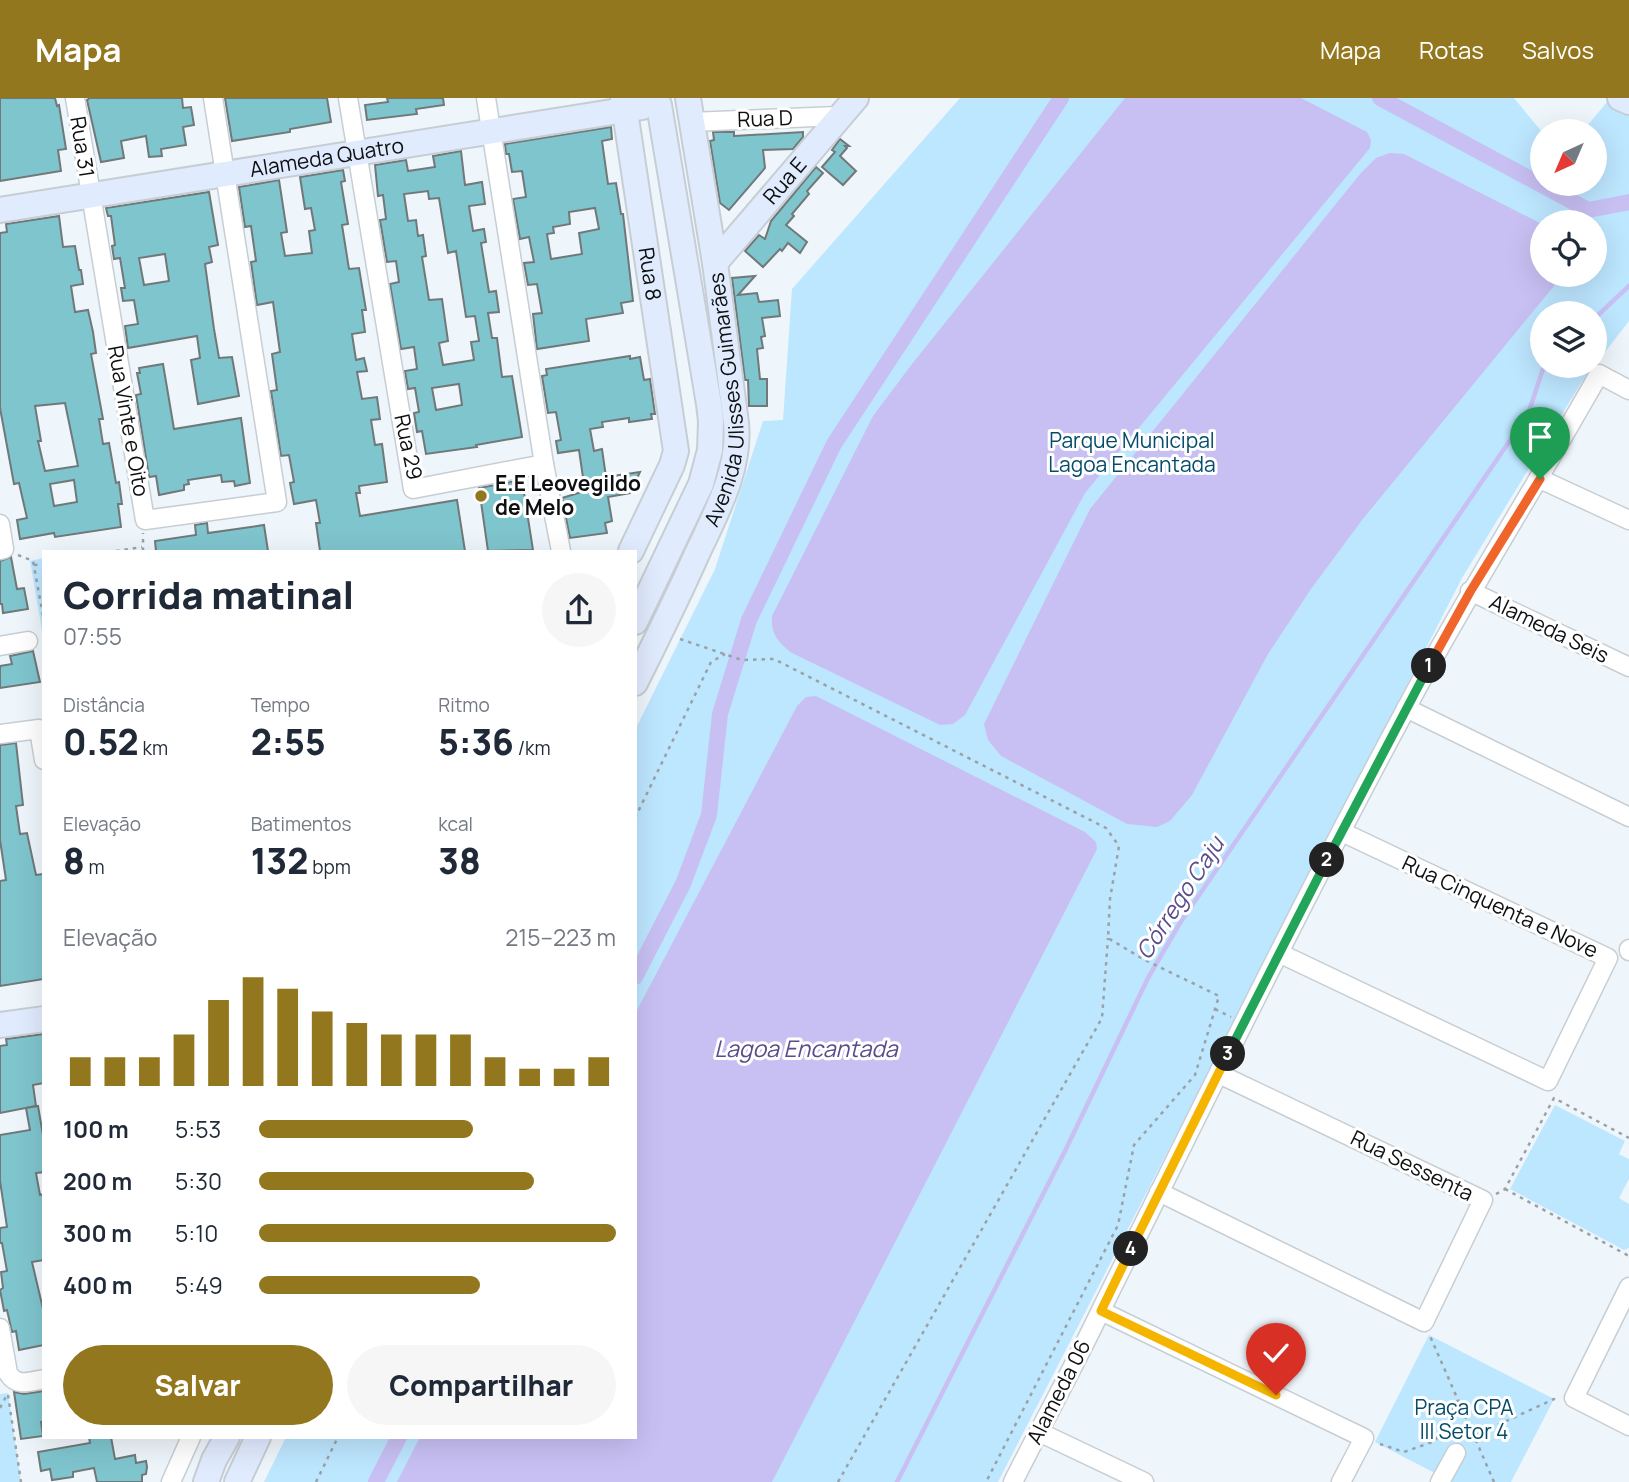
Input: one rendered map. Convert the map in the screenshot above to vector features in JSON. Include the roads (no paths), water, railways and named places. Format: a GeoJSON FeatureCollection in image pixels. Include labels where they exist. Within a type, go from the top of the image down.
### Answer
{"type":"FeatureCollection","features":[{"type":"Feature","properties":{"kind":"main road"},"geometry":{"type":"LineString","coordinates":[[1619,98],[1629,102]]}},
{"type":"Feature","properties":{"kind":"main road","name":"Alameda Quatro"},"geometry":{"type":"LineString","coordinates":[[0,210],[491,131],[624,104],[642,107],[656,100]]}},
{"type":"Feature","properties":{"kind":"main road","name":"Avenida Ulisses Guimarães"},"geometry":{"type":"LineString","coordinates":[[638,610],[701,484],[710,450],[711,429],[707,391],[656,100]]}},
{"type":"Feature","properties":{"kind":"main road","name":"Rua 8"},"geometry":{"type":"LineString","coordinates":[[624,104],[676,451],[631,550]]}},
{"type":"Feature","properties":{"kind":"main road","name":"Rua E"},"geometry":{"type":"LineString","coordinates":[[715,264],[848,107]]}},
{"type":"Feature","properties":{"kind":"main road","name":"Avenida Ulisses Guimarães"},"geometry":{"type":"LineString","coordinates":[[637,679],[728,483],[736,448],[736,423],[715,264],[689,110]]}},
{"type":"Feature","properties":{"kind":"main road"},"geometry":{"type":"LineString","coordinates":[[638,610],[664,625]]}},
{"type":"Feature","properties":{"kind":"main road"},"geometry":{"type":"LineString","coordinates":[[0,1025],[42,1019]]}},
{"type":"Feature","properties":{"kind":"main road"},"geometry":{"type":"LineString","coordinates":[[206,1482],[226,1439]]}},
{"type":"Feature","properties":{"kind":"main road"},"geometry":{"type":"LineString","coordinates":[[237,1482],[257,1439]]}},
{"type":"Feature","properties":{"kind":"street","name":"Rua 31"},"geometry":{"type":"LineString","coordinates":[[75,98],[90,195]]}},
{"type":"Feature","properties":{"kind":"street"},"geometry":{"type":"LineString","coordinates":[[213,98],[224,174]]}},
{"type":"Feature","properties":{"kind":"street"},"geometry":{"type":"LineString","coordinates":[[348,98],[356,153]]}},
{"type":"Feature","properties":{"kind":"street"},"geometry":{"type":"LineString","coordinates":[[486,98],[544,464],[561,550]]}},
{"type":"Feature","properties":{"kind":"street","name":"Rua D"},"geometry":{"type":"LineString","coordinates":[[689,110],[848,107]]}},
{"type":"Feature","properties":{"kind":"street","name":"Rua 29"},"geometry":{"type":"LineString","coordinates":[[356,153],[413,489],[544,464]]}},
{"type":"Feature","properties":{"kind":"street","name":"Rua Vinte e Oito"},"geometry":{"type":"LineString","coordinates":[[90,195],[145,520],[277,502],[224,174]]}},
{"type":"Feature","properties":{"kind":"street","name":"Alameda 06"},"geometry":{"type":"LineString","coordinates":[[1013,1482],[1279,953],[1406,708],[1470,592],[1540,479],[1599,374],[1629,390]]}},
{"type":"Feature","properties":{"kind":"street"},"geometry":{"type":"LineString","coordinates":[[1540,479],[1629,520]]}},
{"type":"Feature","properties":{"kind":"street"},"geometry":{"type":"LineString","coordinates":[[0,524],[2,549]]}},
{"type":"Feature","properties":{"kind":"street","name":"Alameda Seis"},"geometry":{"type":"LineString","coordinates":[[1470,592],[1629,667]]}},
{"type":"Feature","properties":{"kind":"street"},"geometry":{"type":"LineString","coordinates":[[0,646],[28,641]]}},
{"type":"Feature","properties":{"kind":"street"},"geometry":{"type":"LineString","coordinates":[[1406,708],[1629,817]]}},
{"type":"Feature","properties":{"kind":"street"},"geometry":{"type":"LineString","coordinates":[[0,734],[39,729],[42,748]]}},
{"type":"Feature","properties":{"kind":"street","name":"Rua Cinquenta e Nove"},"geometry":{"type":"LineString","coordinates":[[1279,953],[1548,1080],[1608,958],[1342,832]]}},
{"type":"Feature","properties":{"kind":"street","name":"Rua Sessenta"},"geometry":{"type":"LineString","coordinates":[[1159,1192],[1424,1322],[1483,1200],[1219,1074]]}},
{"type":"Feature","properties":{"kind":"street"},"geometry":{"type":"LineString","coordinates":[[1629,1287],[1574,1398],[1629,1426]]}},
{"type":"Feature","properties":{"kind":"street"},"geometry":{"type":"LineString","coordinates":[[1101,1311],[1364,1438],[1341,1482]]}},
{"type":"Feature","properties":{"kind":"street"},"geometry":{"type":"LineString","coordinates":[[0,1328],[7,1370],[12,1379],[21,1383],[42,1379]]}},
{"type":"Feature","properties":{"kind":"street"},"geometry":{"type":"LineString","coordinates":[[1038,1432],[1144,1482]]}},
{"type":"Feature","properties":{"kind":"street"},"geometry":{"type":"LineString","coordinates":[[171,1482],[190,1439]]}},
{"type":"Feature","properties":{"kind":"street"},"geometry":{"type":"LineString","coordinates":[[1440,1482],[1456,1453]]}},
{"type":"Feature","properties":{"kind":"water"},"geometry":{"type":"Polygon","coordinates":[[[1125,98],[1301,98],[1367,132],[1371,140],[1370,148],[1085,493],[965,715],[953,724],[940,725],[790,652],[776,637],[772,616],[873,416],[1125,98]]]}},
{"type":"Feature","properties":{"kind":"water"},"geometry":{"type":"Polygon","coordinates":[[[1390,153],[1404,154],[1530,218],[1530,287],[1553,287],[1542,301],[1530,301],[1530,315],[1362,520],[1311,589],[1268,654],[1192,795],[1170,821],[1157,827],[1127,824],[1001,756],[988,740],[984,724],[1090,509],[1360,174],[1376,158],[1390,153]]]}},
{"type":"Feature","properties":{"kind":"water","name":"Lagoa Encantada"},"geometry":{"type":"Polygon","coordinates":[[[816,696],[1085,832],[1096,842],[1097,849],[772,1482],[397,1482],[419,1439],[637,1439],[637,1010],[797,706],[806,697],[816,696]]]}},
{"type":"Feature","properties":{"kind":"waterway"},"geometry":{"type":"LineString","coordinates":[[637,973],[683,884],[709,815],[720,714],[749,620],[834,444],[1061,98]]}},
{"type":"Feature","properties":{"kind":"waterway"},"geometry":{"type":"LineString","coordinates":[[1380,98],[1588,210],[1629,202]]}},
{"type":"Feature","properties":{"kind":"waterway","name":"Córrego Caju"},"geometry":{"type":"LineString","coordinates":[[1607,307],[1629,286]]}},
{"type":"Feature","properties":{"kind":"waterway","name":"Córrego Caju"},"geometry":{"type":"LineString","coordinates":[[897,1482],[1066,1149],[1148,978],[1180,923],[1528,414],[1540,378]]}},
{"type":"Feature","properties":{"kind":"waterway"},"geometry":{"type":"LineString","coordinates":[[376,1482],[398,1439]]}},
{"type":"Feature","properties":{"kind":"place","name":"E.E Leovegildo de Melo"},"geometry":{"type":"Point","coordinates":[481,496]}},
{"type":"Feature","properties":{"kind":"park label","name":"Parque Municipal Lagoa Encantada"},"geometry":{"type":"Point","coordinates":[1132,453]}},
{"type":"Feature","properties":{"kind":"park label","name":"Praça CPA III Setor 4"},"geometry":{"type":"Point","coordinates":[1464,1420]}}]}
